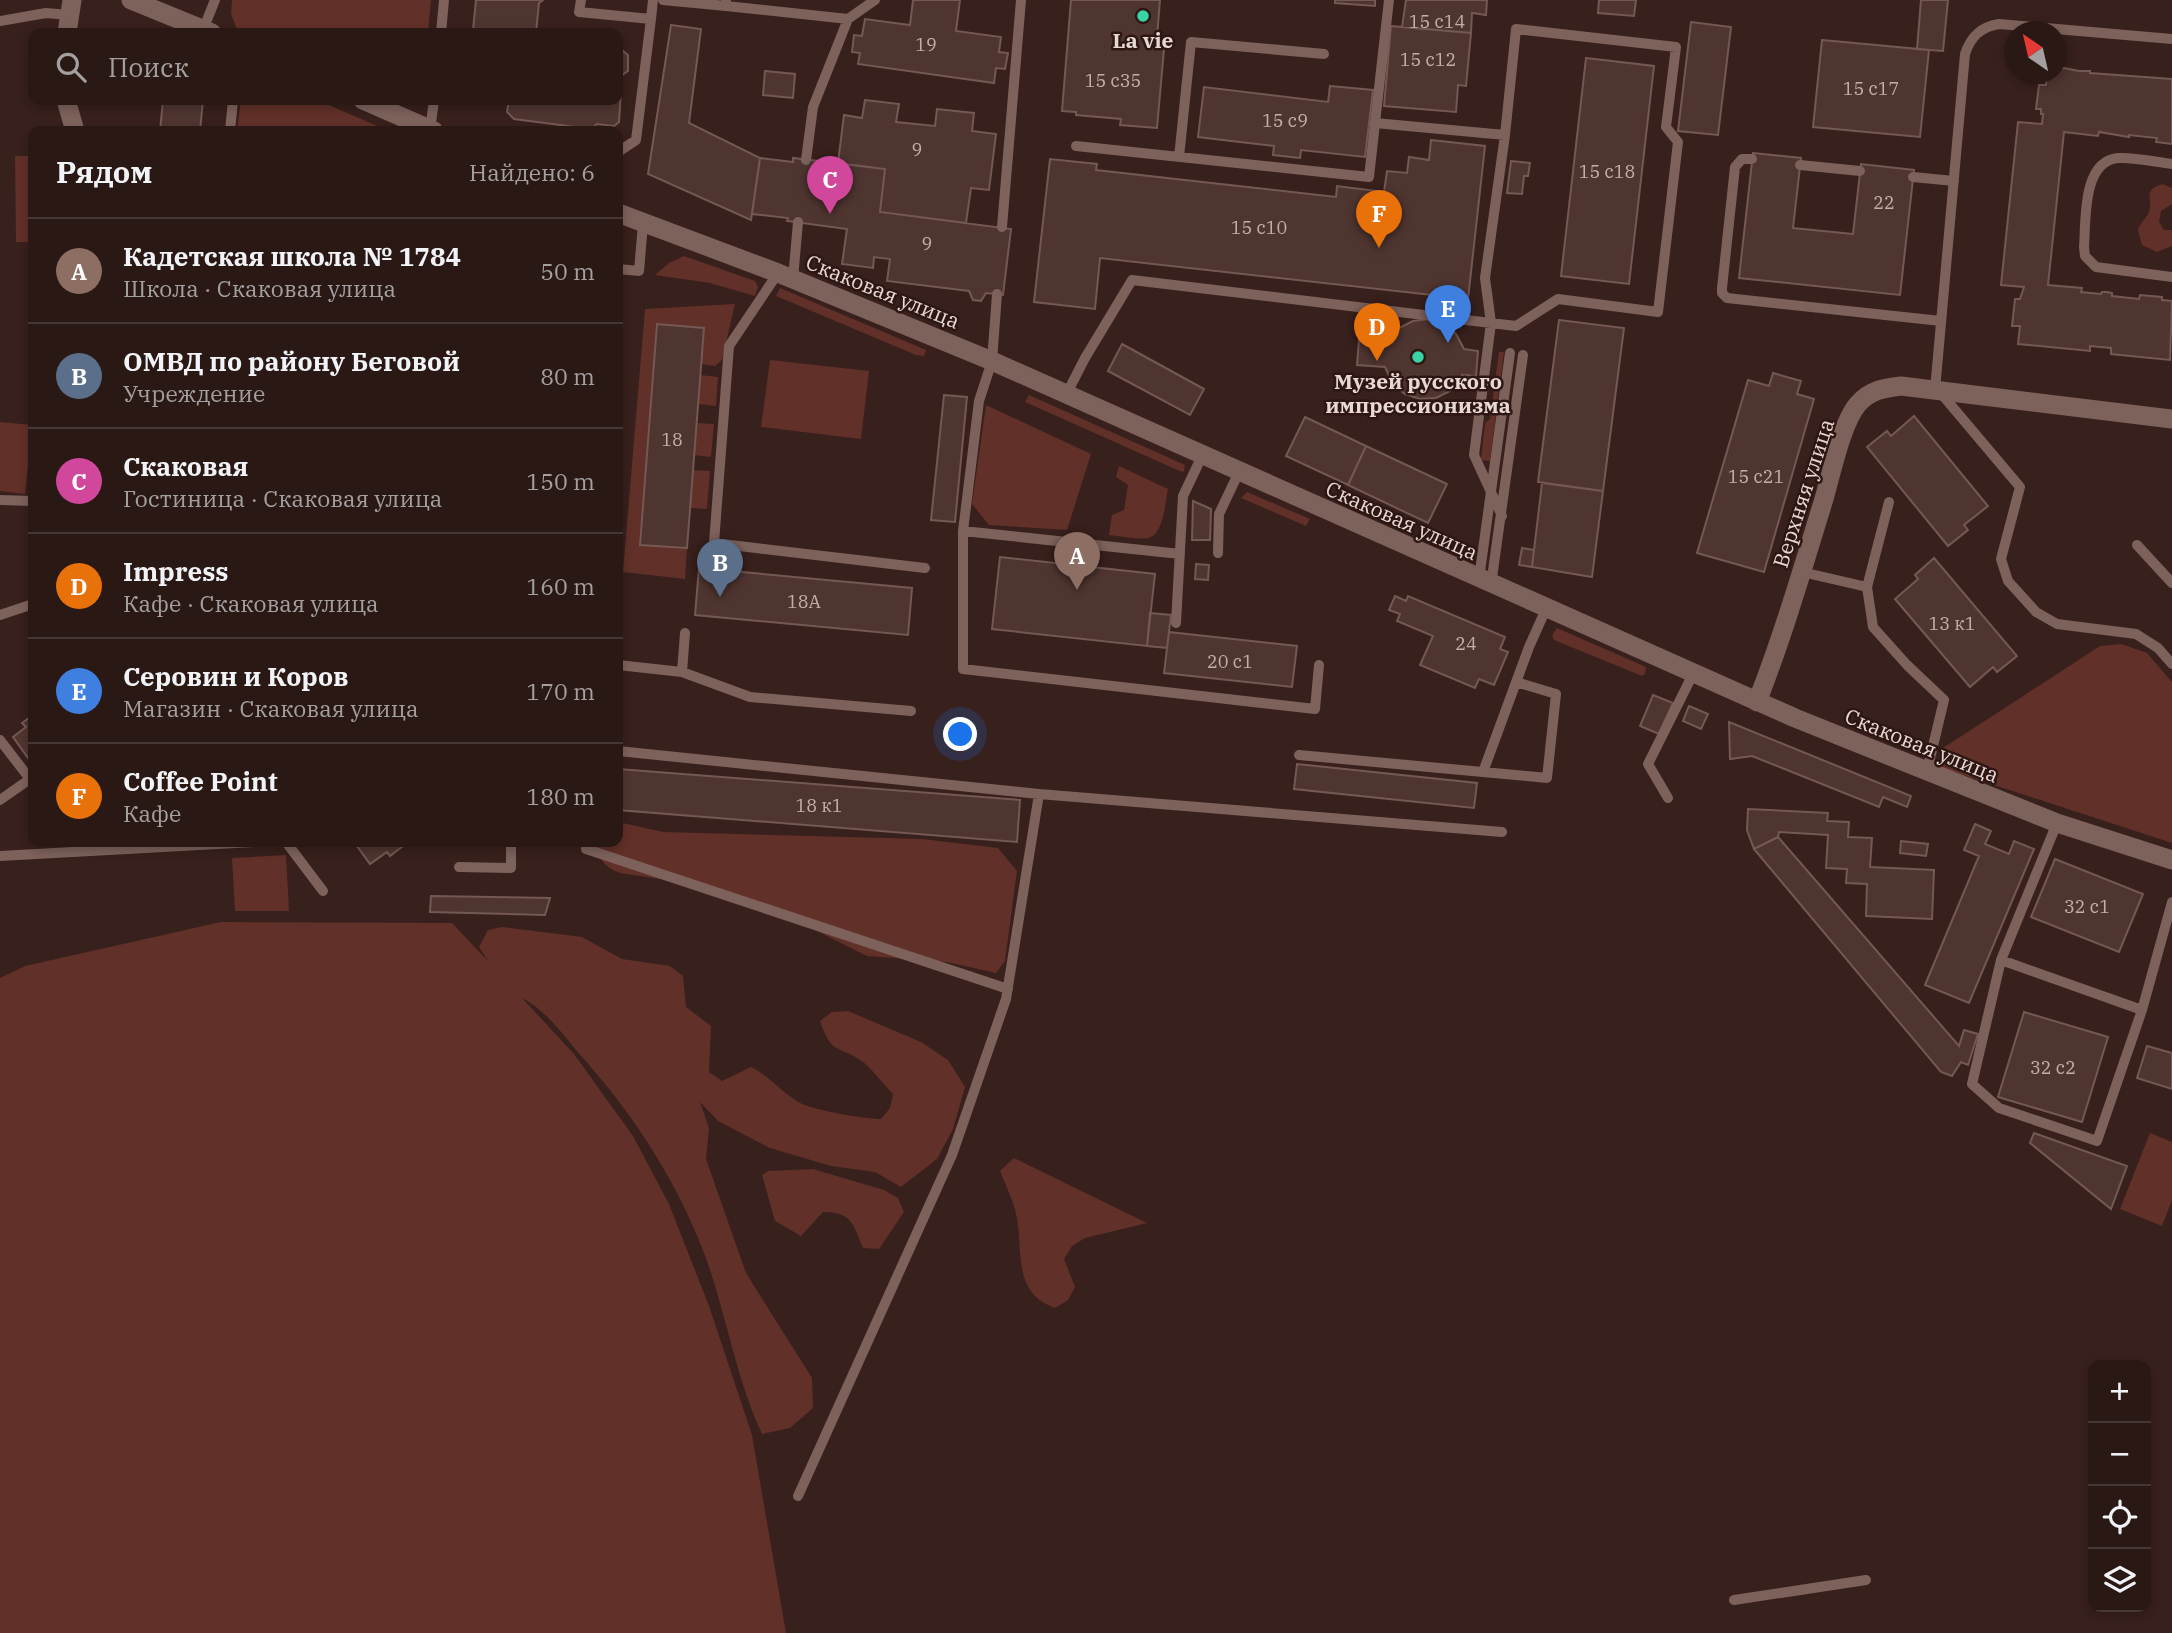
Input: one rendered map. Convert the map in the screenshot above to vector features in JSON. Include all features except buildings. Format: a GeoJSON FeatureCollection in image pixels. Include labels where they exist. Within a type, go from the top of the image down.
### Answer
{"type":"FeatureCollection","features":[{"type":"Feature","properties":{"kind":"street"},"geometry":{"type":"LineString","coordinates":[[131,0],[198,28]]}},
{"type":"Feature","properties":{"kind":"street"},"geometry":{"type":"LineString","coordinates":[[67,105],[74,126]]}},
{"type":"Feature","properties":{"kind":"street"},"geometry":{"type":"LineString","coordinates":[[374,105],[421,126]]}},
{"type":"Feature","properties":{"kind":"street","name":"Скаковая улица"},"geometry":{"type":"LineString","coordinates":[[623,216],[785,276],[992,361],[1757,702],[2057,823],[2172,860]]}},
{"type":"Feature","properties":{"kind":"street","name":"Верхняя улица"},"geometry":{"type":"LineString","coordinates":[[1757,702],[1776,653],[1841,442],[1856,405],[1868,394],[1882,388],[1901,386],[2172,419]]}},
{"type":"Feature","properties":{"kind":"lane"},"geometry":{"type":"LineString","coordinates":[[209,28],[215,0]]}},
{"type":"Feature","properties":{"kind":"lane"},"geometry":{"type":"LineString","coordinates":[[441,28],[444,0]]}},
{"type":"Feature","properties":{"kind":"lane"},"geometry":{"type":"LineString","coordinates":[[580,0],[579,12],[651,19]]}},
{"type":"Feature","properties":{"kind":"lane"},"geometry":{"type":"LineString","coordinates":[[623,149],[636,140],[653,0]]}},
{"type":"Feature","properties":{"kind":"lane"},"geometry":{"type":"LineString","coordinates":[[663,0],[726,3],[848,19]]}},
{"type":"Feature","properties":{"kind":"lane"},"geometry":{"type":"LineString","coordinates":[[806,160],[813,107],[848,19],[876,0]]}},
{"type":"Feature","properties":{"kind":"lane"},"geometry":{"type":"LineString","coordinates":[[1002,227],[1021,0]]}},
{"type":"Feature","properties":{"kind":"lane"},"geometry":{"type":"LineString","coordinates":[[1076,146],[1369,177],[1389,0]]}},
{"type":"Feature","properties":{"kind":"lane"},"geometry":{"type":"LineString","coordinates":[[0,21],[46,13],[69,16]]}},
{"type":"Feature","properties":{"kind":"lane"},"geometry":{"type":"LineString","coordinates":[[2172,39],[1999,24],[1979,30],[1968,45],[1965,54],[1936,390],[2020,488],[2001,559],[2008,581],[2036,612],[2057,624],[2136,634],[2158,648],[2172,664]]}},
{"type":"Feature","properties":{"kind":"lane"},"geometry":{"type":"LineString","coordinates":[[1066,395],[1132,280],[1491,323],[1516,326],[1558,299],[1658,312],[1678,142],[1667,127],[1676,47],[1516,29],[1505,135],[1485,278],[1491,323],[1474,455],[1502,516]]}},
{"type":"Feature","properties":{"kind":"lane"},"geometry":{"type":"LineString","coordinates":[[1179,157],[1191,42],[1324,54]]}},
{"type":"Feature","properties":{"kind":"lane"},"geometry":{"type":"LineString","coordinates":[[230,126],[233,105]]}},
{"type":"Feature","properties":{"kind":"lane"},"geometry":{"type":"LineString","coordinates":[[432,126],[434,105]]}},
{"type":"Feature","properties":{"kind":"lane"},"geometry":{"type":"LineString","coordinates":[[1375,123],[1505,135]]}},
{"type":"Feature","properties":{"kind":"lane"},"geometry":{"type":"LineString","coordinates":[[2172,164],[2118,158],[2100,166],[2090,182],[2084,247],[2085,256],[2096,267],[2172,277]]}},
{"type":"Feature","properties":{"kind":"lane"},"geometry":{"type":"LineString","coordinates":[[1752,159],[1742,159],[1735,167],[1722,288],[1724,296],[1941,321]]}},
{"type":"Feature","properties":{"kind":"lane"},"geometry":{"type":"LineString","coordinates":[[1800,165],[1860,171]]}},
{"type":"Feature","properties":{"kind":"lane"},"geometry":{"type":"LineString","coordinates":[[1913,177],[1954,181]]}},
{"type":"Feature","properties":{"kind":"lane"},"geometry":{"type":"LineString","coordinates":[[798,222],[785,276],[729,346],[714,543],[925,568]]}},
{"type":"Feature","properties":{"kind":"lane"},"geometry":{"type":"LineString","coordinates":[[623,269],[639,271],[643,224]]}},
{"type":"Feature","properties":{"kind":"lane"},"geometry":{"type":"LineString","coordinates":[[997,294],[992,361],[979,401],[963,531],[963,669],[1315,709],[1319,665]]}},
{"type":"Feature","properties":{"kind":"lane"},"geometry":{"type":"LineString","coordinates":[[1485,582],[1492,492],[1510,353]]}},
{"type":"Feature","properties":{"kind":"lane"},"geometry":{"type":"LineString","coordinates":[[1485,582],[1502,516],[1523,355]]}},
{"type":"Feature","properties":{"kind":"lane"},"geometry":{"type":"LineString","coordinates":[[1175,623],[1183,496],[1202,456]]}},
{"type":"Feature","properties":{"kind":"lane"},"geometry":{"type":"LineString","coordinates":[[1218,552],[1219,514],[1239,472]]}},
{"type":"Feature","properties":{"kind":"lane"},"geometry":{"type":"LineString","coordinates":[[0,500],[28,501]]}},
{"type":"Feature","properties":{"kind":"lane"},"geometry":{"type":"LineString","coordinates":[[1889,502],[1867,587],[1873,627],[1907,665],[1944,700],[1927,772]]}},
{"type":"Feature","properties":{"kind":"lane"},"geometry":{"type":"LineString","coordinates":[[963,531],[1180,554]]}},
{"type":"Feature","properties":{"kind":"lane"},"geometry":{"type":"LineString","coordinates":[[2137,545],[2172,583]]}},
{"type":"Feature","properties":{"kind":"lane"},"geometry":{"type":"LineString","coordinates":[[1802,572],[1867,587]]}},
{"type":"Feature","properties":{"kind":"lane"},"geometry":{"type":"LineString","coordinates":[[0,615],[28,606]]}},
{"type":"Feature","properties":{"kind":"lane"},"geometry":{"type":"LineString","coordinates":[[1483,772],[1546,609]]}},
{"type":"Feature","properties":{"kind":"lane"},"geometry":{"type":"LineString","coordinates":[[682,671],[685,633]]}},
{"type":"Feature","properties":{"kind":"lane"},"geometry":{"type":"LineString","coordinates":[[623,665],[682,671],[750,697],[911,710]]}},
{"type":"Feature","properties":{"kind":"lane"},"geometry":{"type":"LineString","coordinates":[[1668,798],[1647,764],[1693,674]]}},
{"type":"Feature","properties":{"kind":"lane"},"geometry":{"type":"LineString","coordinates":[[1299,755],[1548,778],[1556,694],[1516,682]]}},
{"type":"Feature","properties":{"kind":"lane"},"geometry":{"type":"LineString","coordinates":[[0,740],[28,776]]}},
{"type":"Feature","properties":{"kind":"lane"},"geometry":{"type":"LineString","coordinates":[[623,752],[1039,794],[1502,832]]}},
{"type":"Feature","properties":{"kind":"lane"},"geometry":{"type":"LineString","coordinates":[[0,800],[28,780]]}},
{"type":"Feature","properties":{"kind":"lane"},"geometry":{"type":"LineString","coordinates":[[799,1496],[951,1155],[1002,1012],[1039,794]]}},
{"type":"Feature","properties":{"kind":"lane"},"geometry":{"type":"LineString","coordinates":[[2057,823],[2001,960],[1972,1084],[1999,1108],[2097,1141],[2142,1010],[2172,902]]}},
{"type":"Feature","properties":{"kind":"lane"},"geometry":{"type":"LineString","coordinates":[[0,856],[137,847]]}},
{"type":"Feature","properties":{"kind":"lane"},"geometry":{"type":"LineString","coordinates":[[290,847],[323,891]]}},
{"type":"Feature","properties":{"kind":"lane"},"geometry":{"type":"LineString","coordinates":[[459,867],[511,868],[512,847]]}},
{"type":"Feature","properties":{"kind":"lane"},"geometry":{"type":"LineString","coordinates":[[586,847],[1008,989]]}},
{"type":"Feature","properties":{"kind":"lane"},"geometry":{"type":"LineString","coordinates":[[2001,960],[2142,1010]]}},
{"type":"Feature","properties":{"kind":"lane"},"geometry":{"type":"LineString","coordinates":[[1734,1600],[1866,1580]]}},
{"type":"Feature","properties":{"kind":"shaded area"},"geometry":{"type":"Polygon","coordinates":[[[232,0],[431,0],[428,28],[236,28],[231,14],[232,0]]]}},
{"type":"Feature","properties":{"kind":"shaded area"},"geometry":{"type":"Polygon","coordinates":[[[240,105],[329,105],[377,126],[238,126],[240,105]]]}},
{"type":"Feature","properties":{"kind":"shaded area"},"geometry":{"type":"Polygon","coordinates":[[[15,156],[28,156],[28,242],[16,242],[15,156]]]}},
{"type":"Feature","properties":{"kind":"shaded area"},"geometry":{"type":"Polygon","coordinates":[[[2163,184],[2172,188],[2172,204],[2161,211],[2159,222],[2164,230],[2172,230],[2172,246],[2157,252],[2142,245],[2138,230],[2150,209],[2152,189],[2163,184]]]}},
{"type":"Feature","properties":{"kind":"shaded area"},"geometry":{"type":"Polygon","coordinates":[[[684,256],[755,281],[758,287],[755,296],[710,283],[655,275],[669,263],[684,256]]]}},
{"type":"Feature","properties":{"kind":"shaded area"},"geometry":{"type":"Polygon","coordinates":[[[780,288],[926,350],[924,356],[776,296],[780,288]]]}},
{"type":"Feature","properties":{"kind":"shaded area"},"geometry":{"type":"Polygon","coordinates":[[[735,304],[722,360],[715,366],[701,364],[704,328],[658,324],[640,545],[687,548],[685,579],[623,572],[645,309],[735,304]]]}},
{"type":"Feature","properties":{"kind":"shaded area"},"geometry":{"type":"Polygon","coordinates":[[[1499,352],[1504,352],[1490,461],[1481,460],[1485,423],[1490,419],[1499,352]]]}},
{"type":"Feature","properties":{"kind":"shaded area"},"geometry":{"type":"Polygon","coordinates":[[[770,360],[869,371],[861,439],[761,427],[770,360]]]}},
{"type":"Feature","properties":{"kind":"shaded area"},"geometry":{"type":"Polygon","coordinates":[[[700,375],[718,377],[716,406],[698,404],[700,375]]]}},
{"type":"Feature","properties":{"kind":"shaded area"},"geometry":{"type":"Polygon","coordinates":[[[1029,395],[1185,465],[1184,471],[1025,402],[1029,395]]]}},
{"type":"Feature","properties":{"kind":"shaded area"},"geometry":{"type":"Polygon","coordinates":[[[986,405],[1091,454],[1067,530],[989,525],[972,504],[986,405]]]}},
{"type":"Feature","properties":{"kind":"shaded area"},"geometry":{"type":"Polygon","coordinates":[[[0,422],[28,425],[25,494],[0,491],[0,422]]]}},
{"type":"Feature","properties":{"kind":"shaded area"},"geometry":{"type":"Polygon","coordinates":[[[696,423],[714,424],[711,457],[694,455],[696,423]]]}},
{"type":"Feature","properties":{"kind":"shaded area"},"geometry":{"type":"Polygon","coordinates":[[[1119,466],[1168,489],[1161,525],[1153,536],[1134,538],[1109,535],[1112,515],[1124,510],[1128,485],[1116,477],[1119,466]]]}},
{"type":"Feature","properties":{"kind":"shaded area"},"geometry":{"type":"Polygon","coordinates":[[[693,470],[710,471],[707,509],[690,508],[693,470]]]}},
{"type":"Feature","properties":{"kind":"shaded area"},"geometry":{"type":"Polygon","coordinates":[[[1247,492],[1310,519],[1306,526],[1241,498],[1247,492]]]}},
{"type":"Feature","properties":{"kind":"shaded area"},"geometry":{"type":"Polygon","coordinates":[[[1557,628],[1646,667],[1645,674],[1642,676],[1554,640],[1552,635],[1557,628]]]}},
{"type":"Feature","properties":{"kind":"shaded area"},"geometry":{"type":"Polygon","coordinates":[[[2121,644],[2147,653],[2172,682],[2172,843],[1936,766],[1943,748],[2100,646],[2121,644]]]}},
{"type":"Feature","properties":{"kind":"shaded area"},"geometry":{"type":"Polygon","coordinates":[[[623,823],[663,832],[922,839],[998,848],[1017,871],[1005,961],[996,973],[947,962],[867,956],[791,918],[714,887],[620,873],[603,862],[596,847],[623,847],[623,823]]]}},
{"type":"Feature","properties":{"kind":"shaded area"},"geometry":{"type":"Polygon","coordinates":[[[286,855],[289,911],[235,911],[232,858],[286,855]]]}},
{"type":"Feature","properties":{"kind":"shaded area"},"geometry":{"type":"Polygon","coordinates":[[[221,922],[452,923],[488,961],[479,947],[488,930],[502,927],[582,937],[622,959],[670,966],[683,976],[686,1007],[711,1026],[709,1072],[722,1081],[751,1067],[800,1103],[839,1114],[881,1119],[890,1108],[893,1094],[862,1061],[836,1048],[828,1040],[820,1021],[832,1012],[848,1011],[921,1042],[948,1060],[965,1087],[953,1129],[937,1159],[901,1187],[875,1172],[831,1166],[770,1148],[718,1121],[700,1102],[709,1128],[706,1159],[746,1273],[812,1378],[813,1408],[790,1428],[762,1434],[738,1370],[707,1261],[670,1179],[620,1103],[547,1016],[522,998],[574,1054],[633,1136],[669,1204],[709,1306],[752,1435],[786,1633],[0,1633],[0,978],[25,966],[221,922]]]}},
{"type":"Feature","properties":{"kind":"shaded area"},"geometry":{"type":"Polygon","coordinates":[[[2150,1133],[2172,1142],[2172,1200],[2162,1226],[2120,1209],[2150,1133]]]}},
{"type":"Feature","properties":{"kind":"shaded area"},"geometry":{"type":"Polygon","coordinates":[[[1014,1158],[1147,1223],[1085,1238],[1072,1246],[1064,1259],[1075,1287],[1068,1300],[1055,1308],[1032,1293],[1026,1282],[1016,1212],[1000,1171],[1014,1158]]]}},
{"type":"Feature","properties":{"kind":"shaded area"},"geometry":{"type":"Polygon","coordinates":[[[813,1169],[884,1190],[898,1198],[904,1212],[879,1249],[863,1248],[854,1226],[840,1214],[823,1212],[801,1236],[775,1221],[762,1175],[768,1171],[813,1169]]]}},
{"type":"Feature","properties":{"kind":"place","name":"La vie"},"geometry":{"type":"Point","coordinates":[1143,16]}},
{"type":"Feature","properties":{"kind":"place","name":"Скаковая"},"geometry":{"type":"Point","coordinates":[830,214]}},
{"type":"Feature","properties":{"kind":"place","name":"Coffee Point"},"geometry":{"type":"Point","coordinates":[1379,248]}},
{"type":"Feature","properties":{"kind":"place","name":"Серовин и Коров"},"geometry":{"type":"Point","coordinates":[1448,343]}},
{"type":"Feature","properties":{"kind":"place","name":"Музей русского импрессионизма"},"geometry":{"type":"Point","coordinates":[1418,357]}},
{"type":"Feature","properties":{"kind":"place","name":"Impress"},"geometry":{"type":"Point","coordinates":[1377,361]}},
{"type":"Feature","properties":{"kind":"place","name":"Кадетская школа № 1784"},"geometry":{"type":"Point","coordinates":[1077,590]}},
{"type":"Feature","properties":{"kind":"place","name":"ОМВД по району Беговой"},"geometry":{"type":"Point","coordinates":[720,597]}}]}
